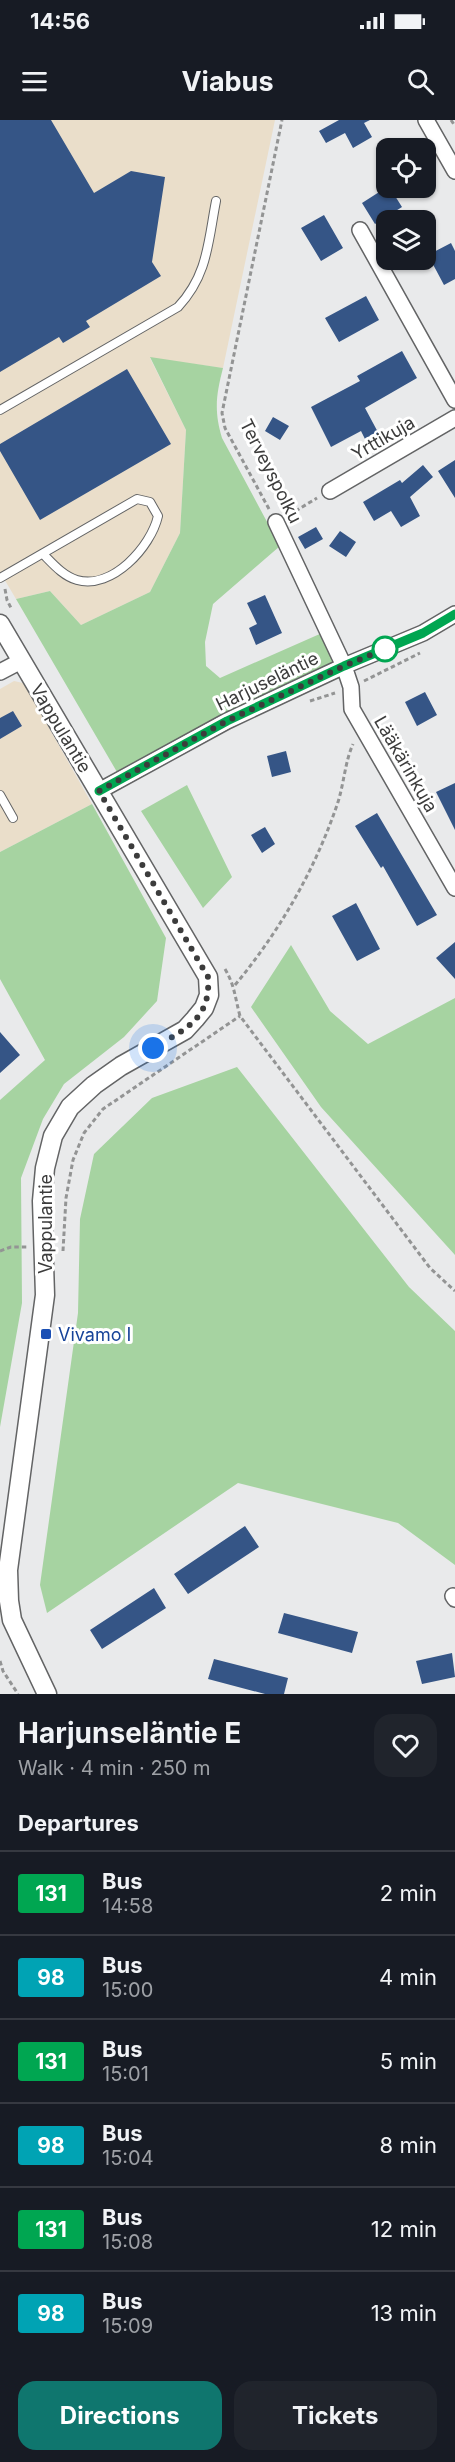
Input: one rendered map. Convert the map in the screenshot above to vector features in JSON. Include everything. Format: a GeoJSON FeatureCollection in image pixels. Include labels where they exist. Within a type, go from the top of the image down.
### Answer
{"type":"FeatureCollection","features":[{"type":"Feature","properties":{"kind":"street"},"geometry":{"type":"LineString","coordinates":[[426,120],[455,171]]}},
{"type":"Feature","properties":{"kind":"street"},"geometry":{"type":"LineString","coordinates":[[360,230],[455,400]]}},
{"type":"Feature","properties":{"kind":"street","name":"Yrttikuja"},"geometry":{"type":"LineString","coordinates":[[330,491],[455,418]]}},
{"type":"Feature","properties":{"kind":"street","name":"Terveyspolku"},"geometry":{"type":"LineString","coordinates":[[276,522],[344,666],[351,687]]}},
{"type":"Feature","properties":{"kind":"street","name":"Harjuseläntie"},"geometry":{"type":"LineString","coordinates":[[99,791],[227,721],[344,666],[423,633],[455,614]]}},
{"type":"Feature","properties":{"kind":"street","name":"Vappulantie"},"geometry":{"type":"LineString","coordinates":[[0,624],[208,977],[209,995],[204,1008],[184,1030],[112,1072],[70,1107],[53,1136],[45,1168],[42,1201],[54,1251],[45,1295],[4,1573],[12,1620],[47,1694]]}},
{"type":"Feature","properties":{"kind":"street"},"geometry":{"type":"LineString","coordinates":[[0,672],[21,661]]}},
{"type":"Feature","properties":{"kind":"street","name":"Lääkärinkuja"},"geometry":{"type":"LineString","coordinates":[[351,687],[352,709],[455,888]]}},
{"type":"Feature","properties":{"kind":"lane"},"geometry":{"type":"LineString","coordinates":[[0,410],[178,307],[193,292],[202,272],[216,201]]}},
{"type":"Feature","properties":{"kind":"lane"},"geometry":{"type":"LineString","coordinates":[[0,578],[137,500],[150,502],[158,516],[154,532],[119,572],[102,579],[77,580],[60,572],[43,554]]}},
{"type":"Feature","properties":{"kind":"lane"},"geometry":{"type":"LineString","coordinates":[[0,795],[13,818]]}},
{"type":"Feature","properties":{"kind":"path","name":"Terveyspolku"},"geometry":{"type":"LineString","coordinates":[[276,522],[225,428],[222,413],[282,120]]}},
{"type":"Feature","properties":{"kind":"path"},"geometry":{"type":"LineString","coordinates":[[451,120],[455,126]]}},
{"type":"Feature","properties":{"kind":"path"},"geometry":{"type":"LineString","coordinates":[[276,522],[330,491]]}},
{"type":"Feature","properties":{"kind":"path"},"geometry":{"type":"LineString","coordinates":[[307,702],[351,687],[423,652]]}},
{"type":"Feature","properties":{"kind":"path"},"geometry":{"type":"LineString","coordinates":[[362,727],[351,748],[338,801],[305,881],[254,961],[235,985],[235,999],[240,1016],[430,1268],[455,1292]]}},
{"type":"Feature","properties":{"kind":"path"},"geometry":{"type":"LineString","coordinates":[[0,1251],[11,1247],[54,1251],[73,1160],[84,1133],[103,1109],[240,1016]]}},
{"type":"Feature","properties":{"kind":"path"},"geometry":{"type":"LineString","coordinates":[[0,1661],[3,1671],[18,1694]]}},
{"type":"Feature","properties":{"kind":"shaded area"},"geometry":{"type":"Polygon","coordinates":[[[0,120],[275,120],[223,368],[150,358],[186,430],[180,533],[150,592],[81,625],[50,591],[16,599],[0,572],[0,120]]]}},
{"type":"Feature","properties":{"kind":"shaded area"},"geometry":{"type":"Polygon","coordinates":[[[14,681],[23,683],[26,687],[92,804],[0,852],[0,689],[14,681]]]}},
{"type":"Feature","properties":{"kind":"green space"},"geometry":{"type":"Polygon","coordinates":[[[150,357],[223,368],[217,403],[222,438],[280,546],[213,604],[205,642],[206,666],[220,678],[322,633],[333,664],[168,744],[117,772],[16,599],[50,591],[81,625],[150,592],[180,533],[186,430],[150,357]]]}},
{"type":"Feature","properties":{"kind":"green space"},"geometry":{"type":"Polygon","coordinates":[[[187,785],[232,877],[203,908],[141,811],[187,785]]]}},
{"type":"Feature","properties":{"kind":"green space"},"geometry":{"type":"Polygon","coordinates":[[[92,804],[166,938],[157,1001],[124,1037],[64,1084],[43,1119],[21,1178],[22,1303],[0,1427],[0,1100],[45,1060],[0,979],[0,852],[92,804]]]}},
{"type":"Feature","properties":{"kind":"green space"},"geometry":{"type":"Polygon","coordinates":[[[291,945],[330,1011],[368,1044],[455,998],[455,1255],[321,1107],[251,1007],[291,945]]]}},
{"type":"Feature","properties":{"kind":"green space"},"geometry":{"type":"Polygon","coordinates":[[[237,1067],[409,1287],[455,1331],[455,1565],[398,1523],[238,1483],[47,1613],[40,1585],[78,1313],[80,1219],[94,1154],[152,1098],[237,1067]]]}},
{"type":"Feature","properties":{"kind":"building"},"geometry":{"type":"Polygon","coordinates":[[[0,120],[51,120],[94,193],[131,171],[165,177],[152,262],[161,276],[86,321],[90,327],[63,343],[59,337],[0,372],[0,120]]]}},
{"type":"Feature","properties":{"kind":"building"},"geometry":{"type":"Polygon","coordinates":[[[339,120],[370,120],[364,123],[372,137],[353,148],[345,133],[326,143],[319,131],[339,120]]]}},
{"type":"Feature","properties":{"kind":"building"},"geometry":{"type":"Polygon","coordinates":[[[376,194],[376,198],[396,198],[402,207],[397,210],[376,210],[375,224],[362,203],[376,194]]]}},
{"type":"Feature","properties":{"kind":"building"},"geometry":{"type":"Polygon","coordinates":[[[324,215],[343,248],[321,261],[301,228],[324,215]]]}},
{"type":"Feature","properties":{"kind":"building"},"geometry":{"type":"Polygon","coordinates":[[[451,243],[455,251],[455,279],[444,285],[436,270],[436,251],[451,243]]]}},
{"type":"Feature","properties":{"kind":"building"},"geometry":{"type":"Polygon","coordinates":[[[366,296],[379,320],[339,342],[325,318],[366,296]]]}},
{"type":"Feature","properties":{"kind":"building"},"geometry":{"type":"Polygon","coordinates":[[[402,351],[417,378],[365,408],[380,436],[367,443],[361,431],[331,447],[311,407],[360,381],[357,376],[402,351]]]}},
{"type":"Feature","properties":{"kind":"building"},"geometry":{"type":"Polygon","coordinates":[[[127,369],[171,444],[40,520],[0,451],[0,444],[127,369]]]}},
{"type":"Feature","properties":{"kind":"building"},"geometry":{"type":"Polygon","coordinates":[[[273,417],[289,426],[280,440],[265,431],[273,417]]]}},
{"type":"Feature","properties":{"kind":"building"},"geometry":{"type":"Polygon","coordinates":[[[455,460],[455,498],[438,471],[455,460]]]}},
{"type":"Feature","properties":{"kind":"building"},"geometry":{"type":"Polygon","coordinates":[[[423,465],[433,477],[410,497],[420,516],[401,527],[391,511],[374,521],[363,502],[400,480],[402,483],[423,465]]]}},
{"type":"Feature","properties":{"kind":"building"},"geometry":{"type":"Polygon","coordinates":[[[316,527],[323,539],[305,549],[298,537],[316,527]]]}},
{"type":"Feature","properties":{"kind":"building"},"geometry":{"type":"Polygon","coordinates":[[[340,531],[356,542],[346,557],[329,546],[340,531]]]}},
{"type":"Feature","properties":{"kind":"building"},"geometry":{"type":"Polygon","coordinates":[[[265,595],[282,633],[256,645],[249,628],[257,624],[247,603],[265,595]]]}},
{"type":"Feature","properties":{"kind":"building"},"geometry":{"type":"Polygon","coordinates":[[[425,692],[437,715],[417,726],[405,702],[425,692]]]}},
{"type":"Feature","properties":{"kind":"building"},"geometry":{"type":"Polygon","coordinates":[[[13,711],[22,726],[0,739],[0,718],[13,711]]]}},
{"type":"Feature","properties":{"kind":"building"},"geometry":{"type":"Polygon","coordinates":[[[286,751],[291,772],[272,777],[267,756],[286,751]]]}},
{"type":"Feature","properties":{"kind":"building"},"geometry":{"type":"Polygon","coordinates":[[[455,783],[455,830],[436,792],[455,783]]]}},
{"type":"Feature","properties":{"kind":"building"},"geometry":{"type":"Polygon","coordinates":[[[377,813],[437,915],[417,926],[383,866],[381,868],[355,826],[377,813]]]}},
{"type":"Feature","properties":{"kind":"building"},"geometry":{"type":"Polygon","coordinates":[[[265,827],[275,844],[262,853],[251,835],[265,827]]]}},
{"type":"Feature","properties":{"kind":"building"},"geometry":{"type":"Polygon","coordinates":[[[356,903],[380,949],[357,961],[332,916],[356,903]]]}},
{"type":"Feature","properties":{"kind":"building"},"geometry":{"type":"Polygon","coordinates":[[[455,942],[455,979],[436,958],[455,942]]]}},
{"type":"Feature","properties":{"kind":"building"},"geometry":{"type":"Polygon","coordinates":[[[0,1032],[20,1055],[0,1073],[0,1032]]]}},
{"type":"Feature","properties":{"kind":"building"},"geometry":{"type":"Polygon","coordinates":[[[245,1526],[259,1547],[188,1594],[174,1574],[245,1526]]]}},
{"type":"Feature","properties":{"kind":"building"},"geometry":{"type":"Polygon","coordinates":[[[154,1588],[166,1608],[102,1649],[90,1630],[154,1588]]]}},
{"type":"Feature","properties":{"kind":"building"},"geometry":{"type":"Polygon","coordinates":[[[284,1613],[358,1632],[352,1653],[278,1633],[284,1613]]]}},
{"type":"Feature","properties":{"kind":"building"},"geometry":{"type":"Polygon","coordinates":[[[452,1653],[455,1677],[422,1684],[416,1661],[452,1653]]]}},
{"type":"Feature","properties":{"kind":"building"},"geometry":{"type":"Polygon","coordinates":[[[214,1659],[288,1678],[284,1694],[265,1694],[208,1679],[214,1659]]]}},
{"type":"Feature","properties":{"kind":"bus line","name":"131"},"geometry":{"type":"LineString","coordinates":[[99,791],[227,721],[344,666],[423,633],[455,614]]}},
{"type":"Feature","properties":{"kind":"place","name":"Vivamo I"},"geometry":{"type":"Point","coordinates":[46,1334]}},
{"type":"Feature","properties":{"kind":"route"},"geometry":{"type":"LineString","coordinates":[[153,1048],[184,1030],[204,1008],[209,995],[208,977],[99,791],[227,721],[385,649]]}}]}
